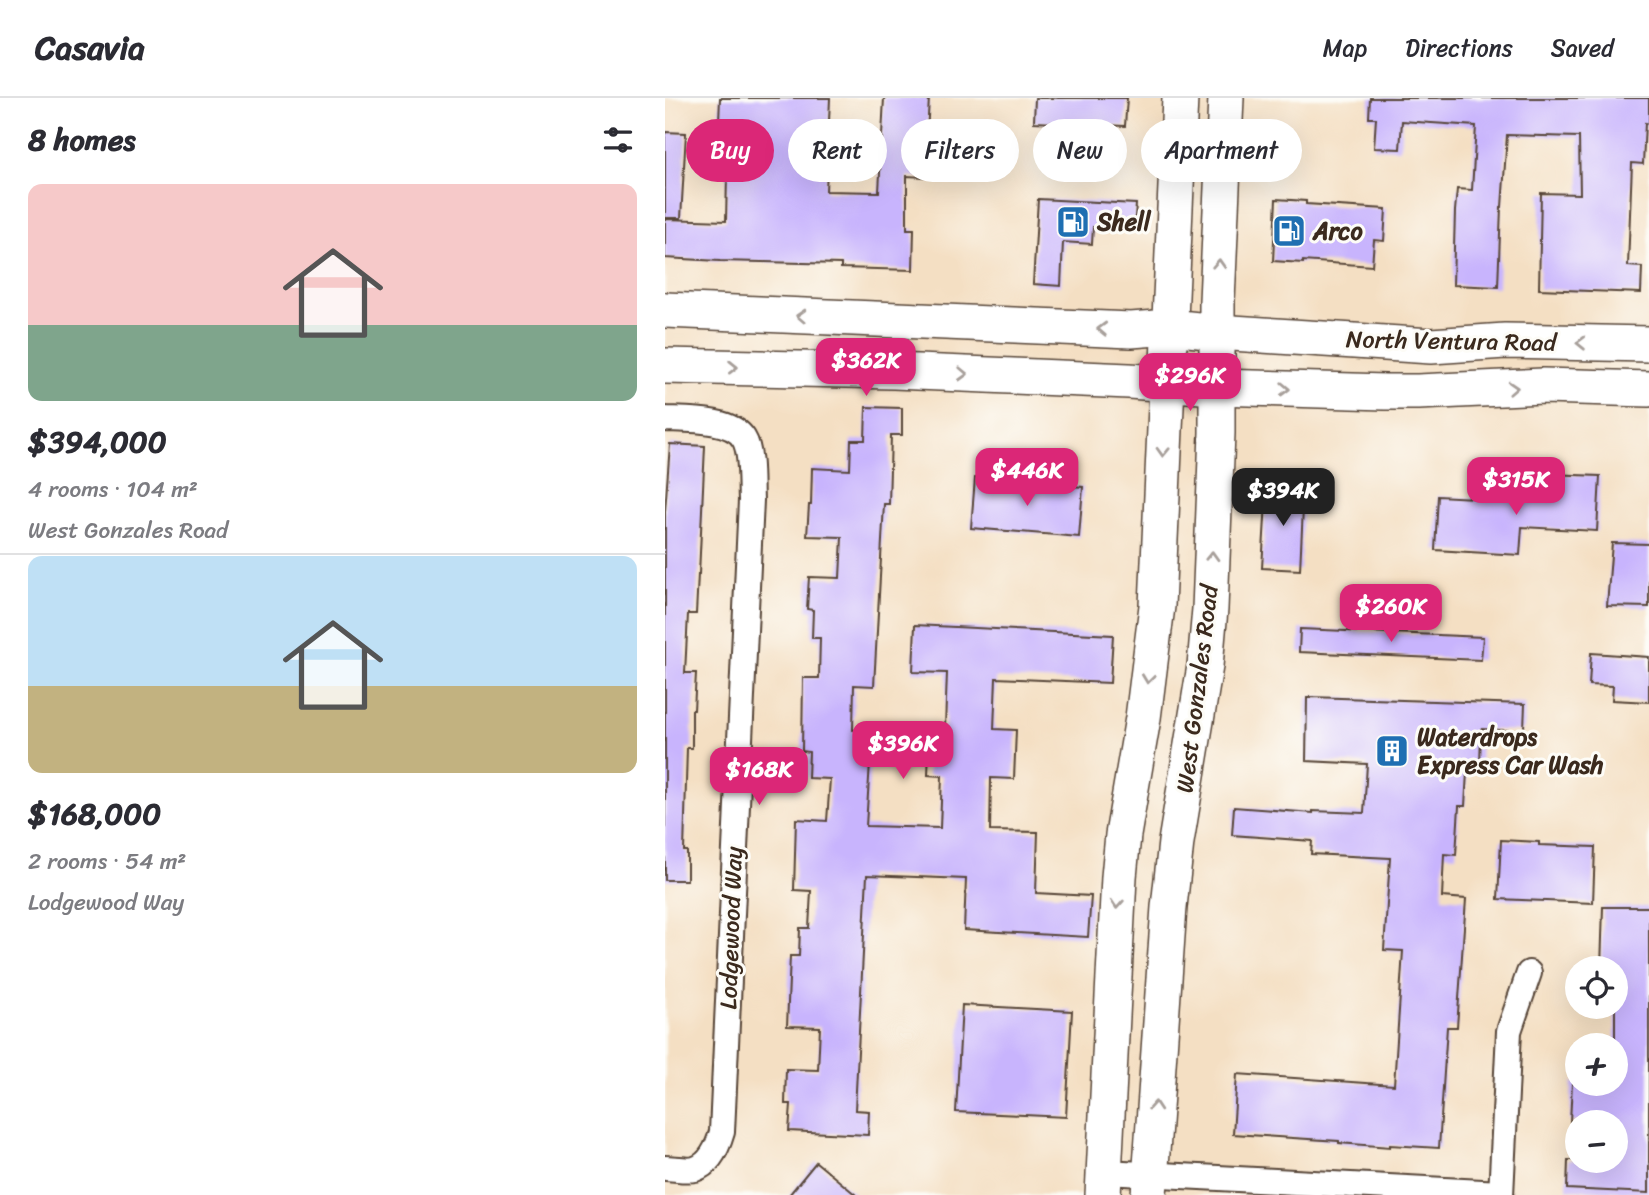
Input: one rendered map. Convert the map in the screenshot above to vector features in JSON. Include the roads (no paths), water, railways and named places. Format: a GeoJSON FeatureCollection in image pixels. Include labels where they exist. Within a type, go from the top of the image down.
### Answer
{"type":"FeatureCollection","features":[{"type":"Feature","properties":{"kind":"main road","name":"West Gonzales Road"},"geometry":{"type":"LineString","coordinates":[[1104,1183],[1117,904],[1123,835],[1143,718],[1157,606],[1180,98]]}},
{"type":"Feature","properties":{"kind":"main road","name":"West Gonzales Road"},"geometry":{"type":"LineString","coordinates":[[1150,1185],[1170,898],[1178,829],[1205,666],[1210,610],[1217,433],[1217,301],[1226,98]]}},
{"type":"Feature","properties":{"kind":"main road","name":"North Ventura Road"},"geometry":{"type":"LineString","coordinates":[[665,310],[1131,330],[1170,327],[1431,345],[1505,341],[1649,344]]}},
{"type":"Feature","properties":{"kind":"main road","name":"North Ventura Road"},"geometry":{"type":"LineString","coordinates":[[665,366],[867,370],[1217,387],[1418,392],[1543,386],[1649,389]]}},
{"type":"Feature","properties":{"kind":"street","name":"Lodgewood Way"},"geometry":{"type":"LineString","coordinates":[[665,419],[711,421],[727,426],[745,440],[750,467],[751,500],[722,1132],[717,1148],[695,1169],[665,1168]]}},
{"type":"Feature","properties":{"kind":"street"},"geometry":{"type":"LineString","coordinates":[[1104,1183],[1501,1194],[1509,1031],[1529,973]]}},
{"type":"Feature","properties":{"kind":"place","name":"Shell"},"geometry":{"type":"Point","coordinates":[1073,222]}},
{"type":"Feature","properties":{"kind":"place","name":"Arco"},"geometry":{"type":"Point","coordinates":[1289,231]}},
{"type":"Feature","properties":{"kind":"place","name":"Waterdrops Express Car Wash"},"geometry":{"type":"Point","coordinates":[1392,751]}}]}
